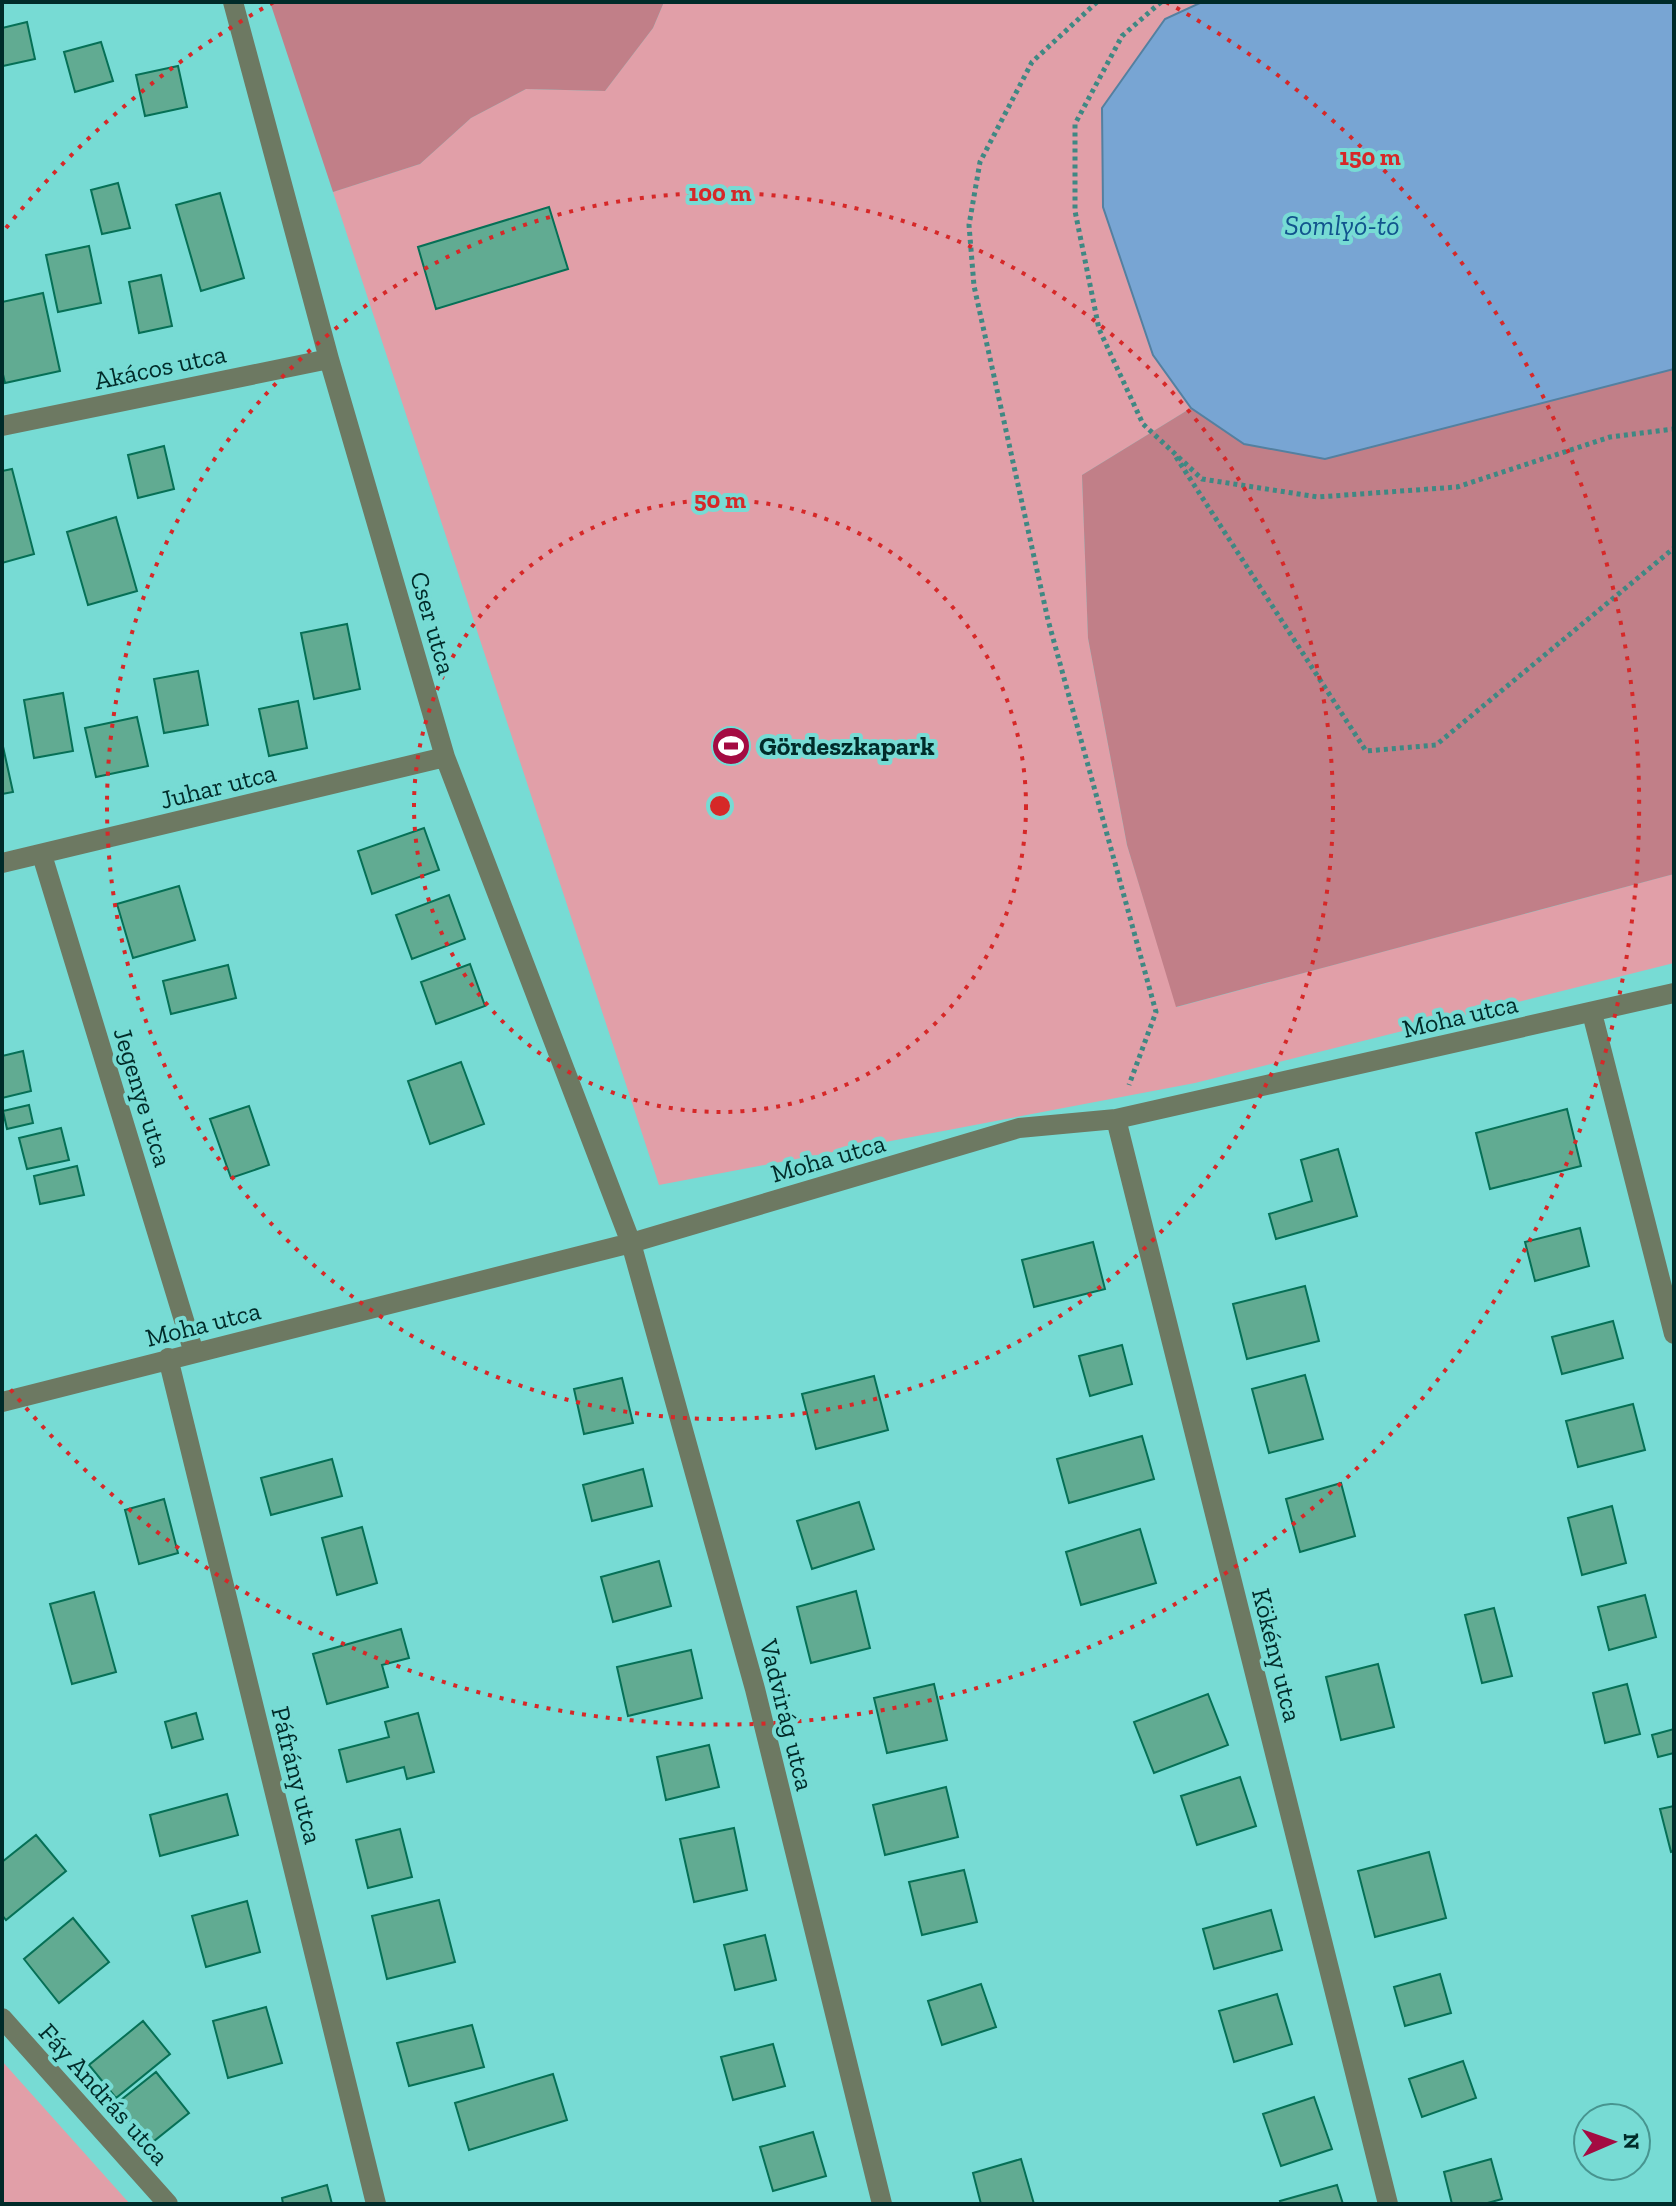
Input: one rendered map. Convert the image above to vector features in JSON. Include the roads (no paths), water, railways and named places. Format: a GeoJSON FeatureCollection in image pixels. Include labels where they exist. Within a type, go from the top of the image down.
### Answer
{"type":"FeatureCollection","features":[{"type":"Feature","properties":{"kind":"street","name":"Cser utca"},"geometry":{"type":"LineString","coordinates":[[233,2],[329,359],[445,757],[631,1243]]}},
{"type":"Feature","properties":{"kind":"street","name":"Akácos utca"},"geometry":{"type":"LineString","coordinates":[[2,426],[329,359]]}},
{"type":"Feature","properties":{"kind":"street","name":"Juhar utca"},"geometry":{"type":"LineString","coordinates":[[2,863],[445,757]]}},
{"type":"Feature","properties":{"kind":"street","name":"Jegenye utca"},"geometry":{"type":"LineString","coordinates":[[42,855],[194,1353]]}},
{"type":"Feature","properties":{"kind":"street","name":"Moha utca"},"geometry":{"type":"LineString","coordinates":[[2,1402],[631,1243],[1019,1128],[1116,1119],[1674,993]]}},
{"type":"Feature","properties":{"kind":"street"},"geometry":{"type":"LineString","coordinates":[[1592,1013],[1674,1334]]}},
{"type":"Feature","properties":{"kind":"street","name":"Kökény utca"},"geometry":{"type":"LineString","coordinates":[[1116,1119],[1388,2204]]}},
{"type":"Feature","properties":{"kind":"street","name":"Vadvirág utca"},"geometry":{"type":"LineString","coordinates":[[631,1243],[755,1689],[882,2204]]}},
{"type":"Feature","properties":{"kind":"street","name":"Páfrány utca"},"geometry":{"type":"LineString","coordinates":[[168,1358],[376,2204]]}},
{"type":"Feature","properties":{"kind":"street","name":"Fáy András utca"},"geometry":{"type":"LineString","coordinates":[[2,2018],[168,2204]]}},
{"type":"Feature","properties":{"kind":"water","name":"Somlyó-tó"},"geometry":{"type":"Polygon","coordinates":[[[1202,2],[1674,2],[1674,369],[1325,459],[1244,444],[1191,408],[1153,355],[1103,207],[1102,108],[1165,19],[1202,2]]]}},
{"type":"Feature","properties":{"kind":"place","name":"Gördeszkapark"},"geometry":{"type":"Point","coordinates":[731,746]}}]}
